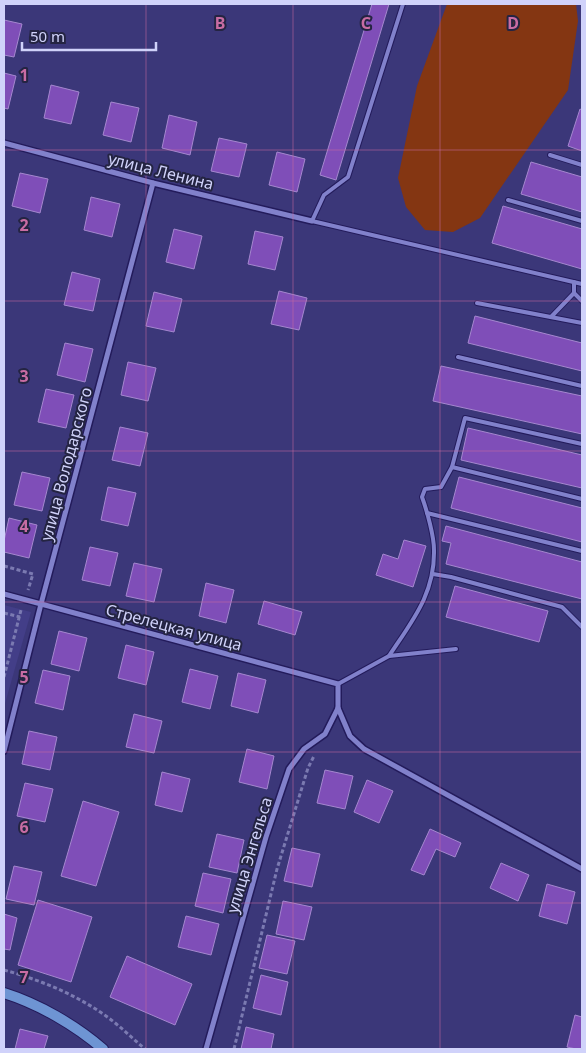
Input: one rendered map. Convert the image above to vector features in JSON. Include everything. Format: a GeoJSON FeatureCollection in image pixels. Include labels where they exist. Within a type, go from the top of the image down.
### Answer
{"type":"FeatureCollection","features":[{"type":"Feature","properties":{"kind":"street","name":"улица Ленина"},"geometry":{"type":"LineString","coordinates":[[4,144],[153,183],[312,221]]}},
{"type":"Feature","properties":{"kind":"street","name":"улица Володарского"},"geometry":{"type":"LineString","coordinates":[[4,751],[41,604],[153,183]]}},
{"type":"Feature","properties":{"kind":"street","name":"Стрелецкая улица"},"geometry":{"type":"LineString","coordinates":[[4,594],[338,684]]}},
{"type":"Feature","properties":{"kind":"street","name":"улица Энгельса"},"geometry":{"type":"LineString","coordinates":[[206,1049],[266,837],[289,769],[304,749],[325,734],[338,708],[338,684]]}},
{"type":"Feature","properties":{"kind":"street"},"geometry":{"type":"LineString","coordinates":[[338,708],[350,736],[364,750],[582,870]]}},
{"type":"Feature","properties":{"kind":"street"},"geometry":{"type":"LineString","coordinates":[[4,994],[20,998],[62,1020],[103,1049]]}},
{"type":"Feature","properties":{"kind":"lane"},"geometry":{"type":"LineString","coordinates":[[403,4],[348,177],[324,195],[312,221],[582,284]]}},
{"type":"Feature","properties":{"kind":"lane"},"geometry":{"type":"LineString","coordinates":[[550,155],[582,165]]}},
{"type":"Feature","properties":{"kind":"lane"},"geometry":{"type":"LineString","coordinates":[[508,200],[582,221]]}},
{"type":"Feature","properties":{"kind":"lane"},"geometry":{"type":"LineString","coordinates":[[551,317],[574,293],[574,282]]}},
{"type":"Feature","properties":{"kind":"lane"},"geometry":{"type":"LineString","coordinates":[[574,293],[582,301]]}},
{"type":"Feature","properties":{"kind":"lane"},"geometry":{"type":"LineString","coordinates":[[477,303],[582,323]]}},
{"type":"Feature","properties":{"kind":"lane"},"geometry":{"type":"LineString","coordinates":[[458,357],[582,386]]}},
{"type":"Feature","properties":{"kind":"lane"},"geometry":{"type":"LineString","coordinates":[[389,656],[421,608],[433,574],[434,548],[422,497],[426,489],[441,487],[452,467],[465,418],[582,444]]}},
{"type":"Feature","properties":{"kind":"lane"},"geometry":{"type":"LineString","coordinates":[[452,467],[582,499]]}},
{"type":"Feature","properties":{"kind":"lane"},"geometry":{"type":"LineString","coordinates":[[427,513],[582,551]]}},
{"type":"Feature","properties":{"kind":"lane"},"geometry":{"type":"LineString","coordinates":[[433,574],[451,577],[562,607],[582,627]]}},
{"type":"Feature","properties":{"kind":"lane"},"geometry":{"type":"LineString","coordinates":[[338,684],[389,656],[456,649]]}},
{"type":"Feature","properties":{"kind":"path"},"geometry":{"type":"LineString","coordinates":[[4,566],[33,574],[24,600],[4,677]]}},
{"type":"Feature","properties":{"kind":"path"},"geometry":{"type":"LineString","coordinates":[[4,613],[20,617]]}},
{"type":"Feature","properties":{"kind":"path"},"geometry":{"type":"LineString","coordinates":[[234,1049],[277,869],[308,768],[325,734]]}},
{"type":"Feature","properties":{"kind":"path"},"geometry":{"type":"LineString","coordinates":[[4,970],[35,979],[76,997],[107,1016],[145,1049]]}},
{"type":"Feature","properties":{"kind":"shaded area"},"geometry":{"type":"Polygon","coordinates":[[[447,4],[576,4],[578,21],[568,90],[480,218],[453,232],[425,230],[406,207],[398,178],[417,86],[447,4]]]}},
{"type":"Feature","properties":{"kind":"shaded area"},"geometry":{"type":"Polygon","coordinates":[[[4,605],[31,612],[4,707],[4,605]]]}},
{"type":"Feature","properties":{"kind":"building"},"geometry":{"type":"Polygon","coordinates":[[[372,4],[389,4],[336,180],[320,175],[372,4]]]}},
{"type":"Feature","properties":{"kind":"building"},"geometry":{"type":"Polygon","coordinates":[[[4,20],[22,24],[14,57],[4,55],[4,20]]]}},
{"type":"Feature","properties":{"kind":"building"},"geometry":{"type":"Polygon","coordinates":[[[4,73],[16,76],[8,109],[4,108],[4,73]]]}},
{"type":"Feature","properties":{"kind":"building"},"geometry":{"type":"Polygon","coordinates":[[[51,85],[79,92],[71,124],[44,118],[51,85]]]}},
{"type":"Feature","properties":{"kind":"building"},"geometry":{"type":"Polygon","coordinates":[[[111,102],[139,108],[131,142],[103,135],[111,102]]]}},
{"type":"Feature","properties":{"kind":"building"},"geometry":{"type":"Polygon","coordinates":[[[580,109],[582,110],[582,151],[568,146],[580,109]]]}},
{"type":"Feature","properties":{"kind":"building"},"geometry":{"type":"Polygon","coordinates":[[[169,115],[197,122],[190,155],[162,148],[169,115]]]}},
{"type":"Feature","properties":{"kind":"building"},"geometry":{"type":"Polygon","coordinates":[[[219,138],[247,144],[239,177],[211,171],[219,138]]]}},
{"type":"Feature","properties":{"kind":"building"},"geometry":{"type":"Polygon","coordinates":[[[277,152],[305,159],[297,192],[269,185],[277,152]]]}},
{"type":"Feature","properties":{"kind":"building"},"geometry":{"type":"Polygon","coordinates":[[[531,162],[582,177],[582,212],[521,194],[531,162]]]}},
{"type":"Feature","properties":{"kind":"building"},"geometry":{"type":"Polygon","coordinates":[[[20,173],[48,179],[40,213],[12,206],[20,173]]]}},
{"type":"Feature","properties":{"kind":"building"},"geometry":{"type":"Polygon","coordinates":[[[91,197],[120,204],[112,237],[84,230],[91,197]]]}},
{"type":"Feature","properties":{"kind":"building"},"geometry":{"type":"Polygon","coordinates":[[[503,206],[582,229],[582,269],[492,243],[503,206]]]}},
{"type":"Feature","properties":{"kind":"building"},"geometry":{"type":"Polygon","coordinates":[[[174,229],[202,236],[194,269],[166,262],[174,229]]]}},
{"type":"Feature","properties":{"kind":"building"},"geometry":{"type":"Polygon","coordinates":[[[255,231],[283,237],[275,270],[248,264],[255,231]]]}},
{"type":"Feature","properties":{"kind":"building"},"geometry":{"type":"Polygon","coordinates":[[[72,272],[100,279],[93,311],[64,305],[72,272]]]}},
{"type":"Feature","properties":{"kind":"building"},"geometry":{"type":"Polygon","coordinates":[[[279,291],[307,298],[299,330],[271,324],[279,291]]]}},
{"type":"Feature","properties":{"kind":"building"},"geometry":{"type":"Polygon","coordinates":[[[154,292],[182,299],[174,332],[146,326],[154,292]]]}},
{"type":"Feature","properties":{"kind":"building"},"geometry":{"type":"Polygon","coordinates":[[[475,316],[582,343],[582,371],[468,343],[475,316]]]}},
{"type":"Feature","properties":{"kind":"building"},"geometry":{"type":"Polygon","coordinates":[[[65,343],[93,349],[85,382],[57,375],[65,343]]]}},
{"type":"Feature","properties":{"kind":"building"},"geometry":{"type":"Polygon","coordinates":[[[128,362],[156,368],[148,401],[121,395],[128,362]]]}},
{"type":"Feature","properties":{"kind":"building"},"geometry":{"type":"Polygon","coordinates":[[[441,366],[582,396],[582,434],[433,401],[441,366]]]}},
{"type":"Feature","properties":{"kind":"building"},"geometry":{"type":"Polygon","coordinates":[[[46,389],[74,395],[66,428],[38,422],[46,389]]]}},
{"type":"Feature","properties":{"kind":"building"},"geometry":{"type":"Polygon","coordinates":[[[120,427],[148,433],[140,466],[112,460],[120,427]]]}},
{"type":"Feature","properties":{"kind":"building"},"geometry":{"type":"Polygon","coordinates":[[[468,428],[582,455],[582,488],[461,460],[468,428]]]}},
{"type":"Feature","properties":{"kind":"building"},"geometry":{"type":"Polygon","coordinates":[[[22,472],[50,478],[42,511],[14,505],[22,472]]]}},
{"type":"Feature","properties":{"kind":"building"},"geometry":{"type":"Polygon","coordinates":[[[459,477],[582,508],[582,542],[451,508],[459,477]]]}},
{"type":"Feature","properties":{"kind":"building"},"geometry":{"type":"Polygon","coordinates":[[[108,487],[136,493],[128,526],[101,520],[108,487]]]}},
{"type":"Feature","properties":{"kind":"building"},"geometry":{"type":"Polygon","coordinates":[[[9,518],[37,525],[29,558],[4,552],[4,541],[9,518]]]}},
{"type":"Feature","properties":{"kind":"building"},"geometry":{"type":"Polygon","coordinates":[[[446,526],[582,562],[582,599],[446,564],[451,543],[442,541],[446,526]]]}},
{"type":"Feature","properties":{"kind":"building"},"geometry":{"type":"Polygon","coordinates":[[[404,540],[426,546],[413,587],[376,575],[383,554],[398,559],[404,540]]]}},
{"type":"Feature","properties":{"kind":"building"},"geometry":{"type":"Polygon","coordinates":[[[90,547],[118,553],[110,586],[82,580],[90,547]]]}},
{"type":"Feature","properties":{"kind":"building"},"geometry":{"type":"Polygon","coordinates":[[[134,563],[162,569],[154,602],[126,596],[134,563]]]}},
{"type":"Feature","properties":{"kind":"building"},"geometry":{"type":"Polygon","coordinates":[[[206,583],[234,590],[226,623],[199,616],[206,583]]]}},
{"type":"Feature","properties":{"kind":"building"},"geometry":{"type":"Polygon","coordinates":[[[455,586],[548,611],[539,642],[446,617],[455,586]]]}},
{"type":"Feature","properties":{"kind":"building"},"geometry":{"type":"Polygon","coordinates":[[[264,601],[302,612],[295,635],[258,624],[264,601]]]}},
{"type":"Feature","properties":{"kind":"building"},"geometry":{"type":"Polygon","coordinates":[[[59,631],[87,638],[79,671],[51,664],[59,631]]]}},
{"type":"Feature","properties":{"kind":"building"},"geometry":{"type":"Polygon","coordinates":[[[126,645],[154,652],[146,685],[118,678],[126,645]]]}},
{"type":"Feature","properties":{"kind":"building"},"geometry":{"type":"Polygon","coordinates":[[[190,669],[218,676],[210,709],[182,702],[190,669]]]}},
{"type":"Feature","properties":{"kind":"building"},"geometry":{"type":"Polygon","coordinates":[[[43,670],[70,676],[63,710],[35,703],[43,670]]]}},
{"type":"Feature","properties":{"kind":"building"},"geometry":{"type":"Polygon","coordinates":[[[238,673],[266,680],[258,713],[231,706],[238,673]]]}},
{"type":"Feature","properties":{"kind":"building"},"geometry":{"type":"Polygon","coordinates":[[[134,714],[162,721],[154,753],[126,747],[134,714]]]}},
{"type":"Feature","properties":{"kind":"building"},"geometry":{"type":"Polygon","coordinates":[[[29,731],[57,737],[50,770],[22,764],[29,731]]]}},
{"type":"Feature","properties":{"kind":"building"},"geometry":{"type":"Polygon","coordinates":[[[247,749],[274,756],[267,789],[239,782],[247,749]]]}},
{"type":"Feature","properties":{"kind":"building"},"geometry":{"type":"Polygon","coordinates":[[[325,770],[353,776],[345,809],[317,803],[325,770]]]}},
{"type":"Feature","properties":{"kind":"building"},"geometry":{"type":"Polygon","coordinates":[[[162,772],[190,779],[182,812],[155,805],[162,772]]]}},
{"type":"Feature","properties":{"kind":"building"},"geometry":{"type":"Polygon","coordinates":[[[367,780],[393,791],[379,823],[354,812],[367,780]]]}},
{"type":"Feature","properties":{"kind":"building"},"geometry":{"type":"Polygon","coordinates":[[[25,783],[53,789],[45,822],[17,816],[25,783]]]}},
{"type":"Feature","properties":{"kind":"building"},"geometry":{"type":"Polygon","coordinates":[[[83,801],[119,812],[96,886],[61,876],[83,801]]]}},
{"type":"Feature","properties":{"kind":"building"},"geometry":{"type":"Polygon","coordinates":[[[430,829],[461,843],[455,857],[436,849],[424,875],[411,870],[430,829]]]}},
{"type":"Feature","properties":{"kind":"building"},"geometry":{"type":"Polygon","coordinates":[[[217,834],[244,840],[237,873],[209,867],[217,834]]]}},
{"type":"Feature","properties":{"kind":"building"},"geometry":{"type":"Polygon","coordinates":[[[292,848],[320,854],[312,887],[284,881],[292,848]]]}},
{"type":"Feature","properties":{"kind":"building"},"geometry":{"type":"Polygon","coordinates":[[[501,863],[529,875],[518,901],[490,888],[501,863]]]}},
{"type":"Feature","properties":{"kind":"building"},"geometry":{"type":"Polygon","coordinates":[[[14,866],[42,872],[34,905],[6,899],[14,866]]]}},
{"type":"Feature","properties":{"kind":"building"},"geometry":{"type":"Polygon","coordinates":[[[203,873],[231,879],[223,913],[195,906],[203,873]]]}},
{"type":"Feature","properties":{"kind":"building"},"geometry":{"type":"Polygon","coordinates":[[[547,884],[575,892],[567,924],[539,916],[547,884]]]}},
{"type":"Feature","properties":{"kind":"building"},"geometry":{"type":"Polygon","coordinates":[[[38,900],[92,917],[71,982],[18,965],[38,900]]]}},
{"type":"Feature","properties":{"kind":"building"},"geometry":{"type":"Polygon","coordinates":[[[283,901],[312,907],[304,940],[276,934],[283,901]]]}},
{"type":"Feature","properties":{"kind":"building"},"geometry":{"type":"Polygon","coordinates":[[[4,914],[17,918],[10,950],[4,949],[4,914]]]}},
{"type":"Feature","properties":{"kind":"building"},"geometry":{"type":"Polygon","coordinates":[[[186,916],[219,924],[211,955],[178,947],[186,916]]]}},
{"type":"Feature","properties":{"kind":"building"},"geometry":{"type":"Polygon","coordinates":[[[267,935],[295,941],[287,974],[259,968],[267,935]]]}},
{"type":"Feature","properties":{"kind":"building"},"geometry":{"type":"Polygon","coordinates":[[[127,956],[192,984],[175,1025],[110,997],[127,956]]]}},
{"type":"Feature","properties":{"kind":"building"},"geometry":{"type":"Polygon","coordinates":[[[261,975],[288,982],[281,1015],[253,1008],[261,975]]]}},
{"type":"Feature","properties":{"kind":"building"},"geometry":{"type":"Polygon","coordinates":[[[575,1015],[582,1017],[582,1049],[567,1047],[575,1015]]]}},
{"type":"Feature","properties":{"kind":"building"},"geometry":{"type":"Polygon","coordinates":[[[246,1027],[274,1034],[271,1049],[241,1049],[246,1027]]]}},
{"type":"Feature","properties":{"kind":"building"},"geometry":{"type":"Polygon","coordinates":[[[20,1029],[48,1036],[44,1049],[15,1049],[20,1029]]]}}]}
